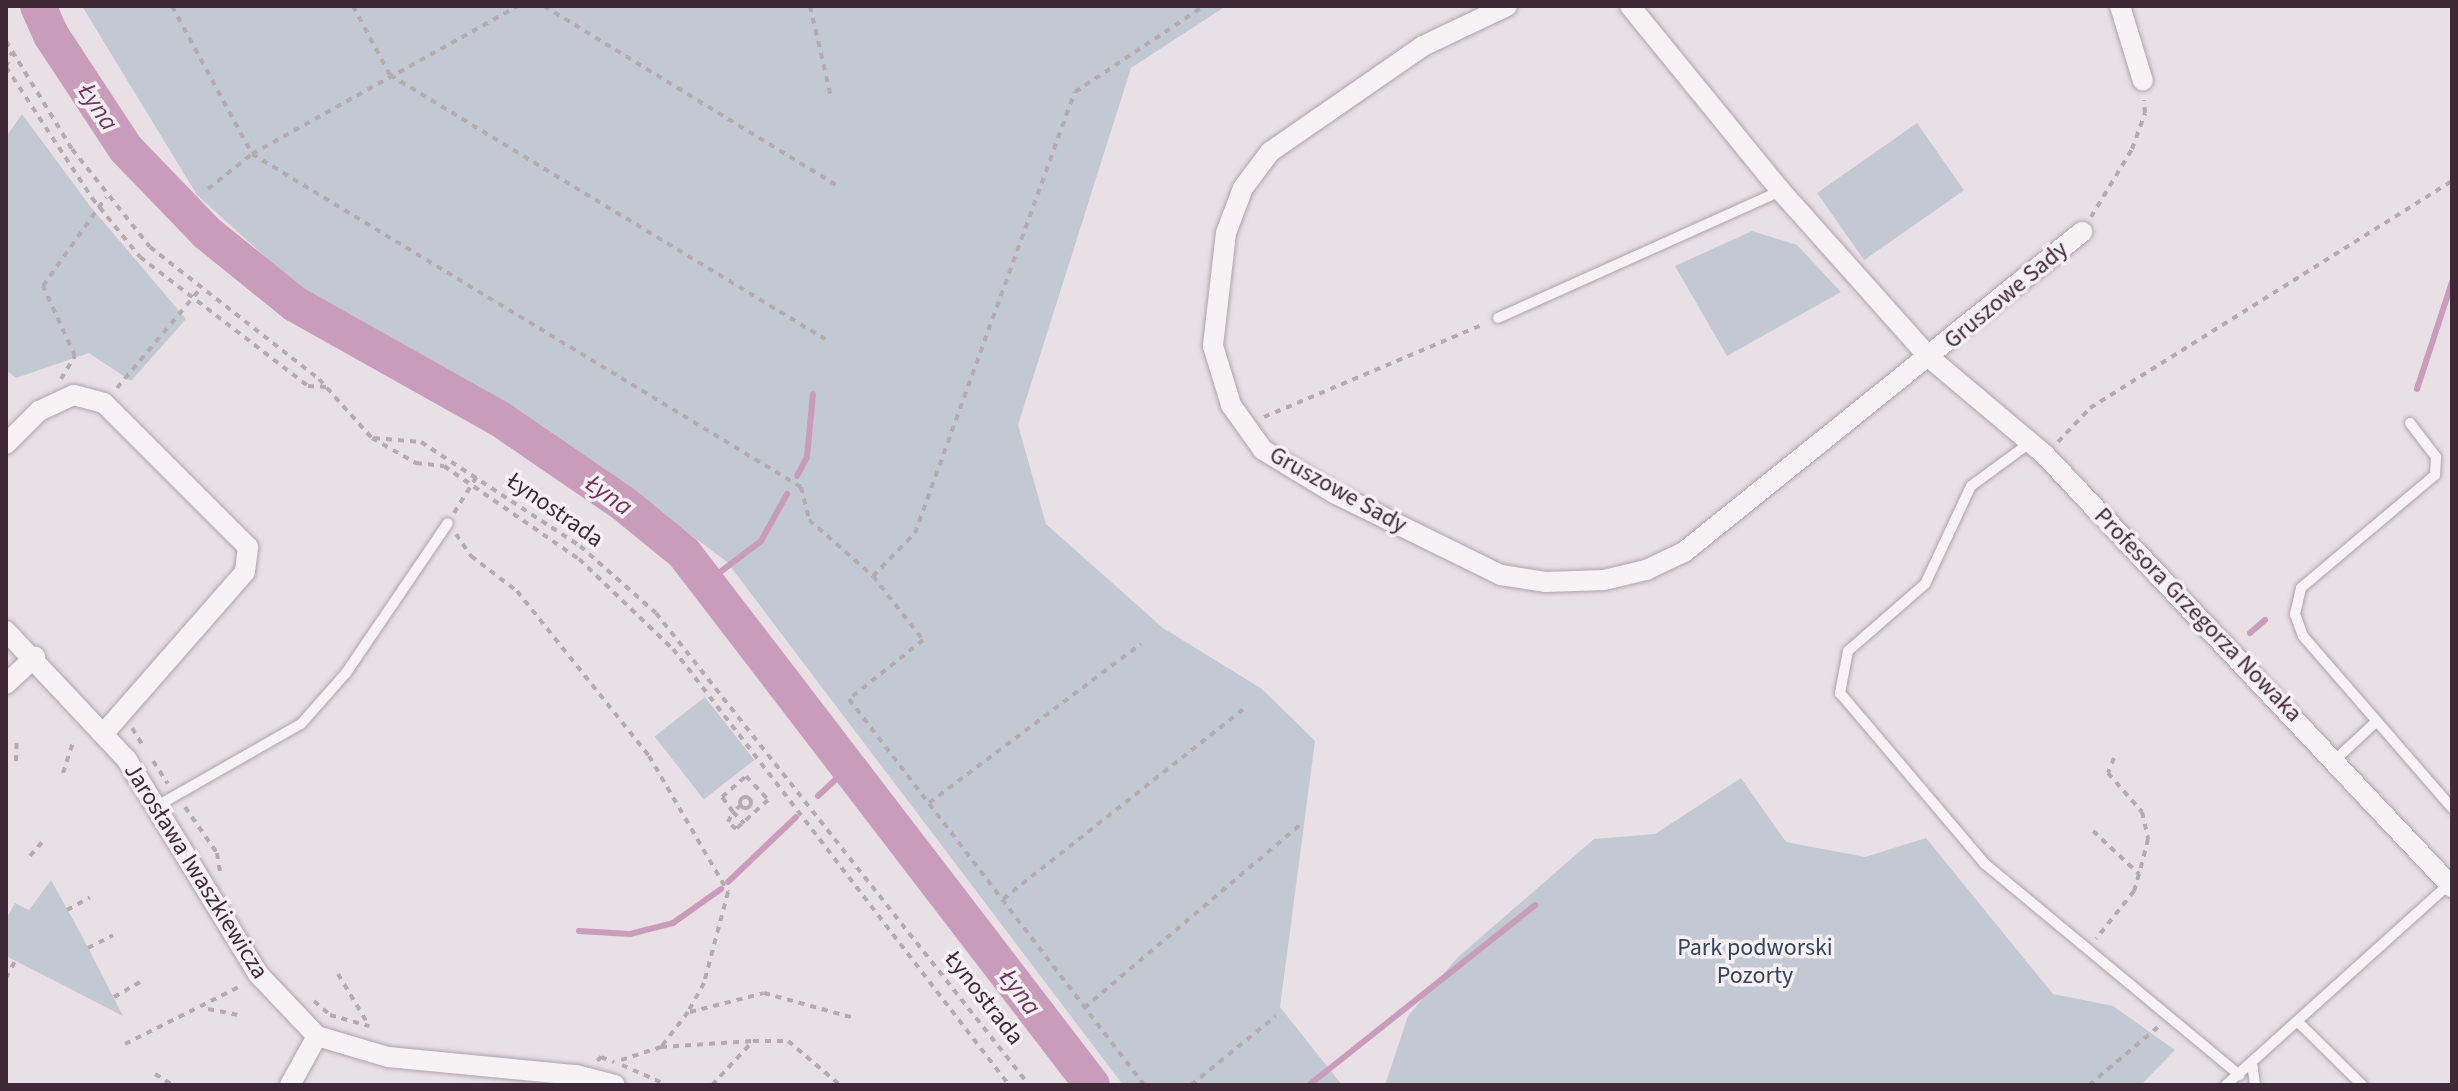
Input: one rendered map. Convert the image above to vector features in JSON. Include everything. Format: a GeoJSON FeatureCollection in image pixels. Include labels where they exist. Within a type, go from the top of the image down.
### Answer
{"type":"FeatureCollection","features":[{"type":"Feature","properties":{"kind":"street","name":"Gruszowe Sady"},"geometry":{"type":"LineString","coordinates":[[1507,6],[1423,46],[1270,152],[1243,188],[1226,233],[1213,346],[1223,387],[1243,425],[1263,450],[1291,468],[1501,575],[1546,582],[1604,580],[1646,570],[1684,552],[1930,358],[2082,232]]}},
{"type":"Feature","properties":{"kind":"street","name":"Gruszowe Sady"},"geometry":{"type":"LineString","coordinates":[[1630,6],[1781,191],[1930,358]]}},
{"type":"Feature","properties":{"kind":"street"},"geometry":{"type":"LineString","coordinates":[[2120,6],[2143,81]]}},
{"type":"Feature","properties":{"kind":"street","name":"Profesora Grzegorza Nowaka"},"geometry":{"type":"LineString","coordinates":[[1930,358],[2038,448],[2335,760],[2450,886]]}},
{"type":"Feature","properties":{"kind":"street"},"geometry":{"type":"LineString","coordinates":[[6,444],[39,411],[74,395],[104,403],[248,547],[245,572],[104,733]]}},
{"type":"Feature","properties":{"kind":"street","name":"Jarosława Iwaszkiewicza"},"geometry":{"type":"LineString","coordinates":[[6,631],[35,657],[104,733],[157,806],[258,974],[317,1036],[388,1057],[576,1075],[615,1085]]}},
{"type":"Feature","properties":{"kind":"street"},"geometry":{"type":"LineString","coordinates":[[6,684],[35,657]]}},
{"type":"Feature","properties":{"kind":"street"},"geometry":{"type":"LineString","coordinates":[[290,1085],[317,1036]]}},
{"type":"Feature","properties":{"kind":"lane"},"geometry":{"type":"LineString","coordinates":[[1498,318],[1781,191]]}},
{"type":"Feature","properties":{"kind":"lane"},"geometry":{"type":"LineString","coordinates":[[2410,423],[2436,457],[2435,475],[2301,588],[2295,614],[2303,636],[2452,808]]}},
{"type":"Feature","properties":{"kind":"lane"},"geometry":{"type":"LineString","coordinates":[[2038,448],[1971,486],[1925,584],[1848,651],[1840,693],[1984,863],[2239,1075]]}},
{"type":"Feature","properties":{"kind":"lane"},"geometry":{"type":"LineString","coordinates":[[157,806],[301,724],[346,673],[448,523]]}},
{"type":"Feature","properties":{"kind":"lane"},"geometry":{"type":"LineString","coordinates":[[2335,760],[2377,721]]}},
{"type":"Feature","properties":{"kind":"lane"},"geometry":{"type":"LineString","coordinates":[[2226,1085],[2450,886]]}},
{"type":"Feature","properties":{"kind":"lane"},"geometry":{"type":"LineString","coordinates":[[2298,1022],[2362,1085]]}},
{"type":"Feature","properties":{"kind":"lane"},"geometry":{"type":"LineString","coordinates":[[2252,1063],[2255,1085]]}},
{"type":"Feature","properties":{"kind":"path"},"geometry":{"type":"LineString","coordinates":[[172,6],[252,154],[801,487],[809,520],[873,576],[923,640],[849,699],[1144,1085]]}},
{"type":"Feature","properties":{"kind":"path"},"geometry":{"type":"LineString","coordinates":[[353,6],[390,75],[825,339]]}},
{"type":"Feature","properties":{"kind":"path"},"geometry":{"type":"LineString","coordinates":[[208,189],[252,154],[518,6]]}},
{"type":"Feature","properties":{"kind":"path"},"geometry":{"type":"LineString","coordinates":[[544,6],[838,186]]}},
{"type":"Feature","properties":{"kind":"path"},"geometry":{"type":"LineString","coordinates":[[810,6],[831,97]]}},
{"type":"Feature","properties":{"kind":"path"},"geometry":{"type":"LineString","coordinates":[[873,576],[915,533],[1075,92],[1204,6]]}},
{"type":"Feature","properties":{"kind":"path"},"geometry":{"type":"LineString","coordinates":[[6,41],[106,197],[150,247],[326,387],[372,438],[416,463],[444,466],[579,559],[673,649],[1009,1085]]}},
{"type":"Feature","properties":{"kind":"path"},"geometry":{"type":"LineString","coordinates":[[12,52],[6,67],[100,207],[140,257],[308,386],[326,387]]}},
{"type":"Feature","properties":{"kind":"path"},"geometry":{"type":"LineString","coordinates":[[2082,232],[2132,149],[2145,113],[2143,81]]}},
{"type":"Feature","properties":{"kind":"path"},"geometry":{"type":"LineString","coordinates":[[2038,448],[2090,408],[2452,181]]}},
{"type":"Feature","properties":{"kind":"path"},"geometry":{"type":"LineString","coordinates":[[39,411],[75,356],[43,286],[106,197]]}},
{"type":"Feature","properties":{"kind":"path"},"geometry":{"type":"LineString","coordinates":[[104,403],[200,289]]}},
{"type":"Feature","properties":{"kind":"path"},"geometry":{"type":"LineString","coordinates":[[1243,425],[1498,318]]}},
{"type":"Feature","properties":{"kind":"path","name":"Łynostrada"},"geometry":{"type":"LineString","coordinates":[[372,438],[421,442],[477,476],[580,546],[692,652],[1029,1085]]}},
{"type":"Feature","properties":{"kind":"path"},"geometry":{"type":"LineString","coordinates":[[477,476],[448,523],[471,556],[517,591],[537,614],[649,756],[728,892],[704,983],[688,1012],[661,1047]]}},
{"type":"Feature","properties":{"kind":"path"},"geometry":{"type":"LineString","coordinates":[[929,803],[1141,644]]}},
{"type":"Feature","properties":{"kind":"path"},"geometry":{"type":"LineString","coordinates":[[1003,899],[1246,707]]}},
{"type":"Feature","properties":{"kind":"path"},"geometry":{"type":"LineString","coordinates":[[119,715],[217,853],[227,885]]}},
{"type":"Feature","properties":{"kind":"path"},"geometry":{"type":"LineString","coordinates":[[16,761],[17,737]]}},
{"type":"Feature","properties":{"kind":"path"},"geometry":{"type":"LineString","coordinates":[[63,773],[74,739]]}},
{"type":"Feature","properties":{"kind":"path"},"geometry":{"type":"LineString","coordinates":[[2092,953],[2097,936],[2134,891],[2148,839],[2142,812],[2108,773],[2114,758]]}},
{"type":"Feature","properties":{"kind":"path"},"geometry":{"type":"LineString","coordinates":[[744,823],[733,812],[723,794],[746,776],[768,800],[744,823],[736,829],[728,822],[733,812],[741,805],[749,806]]}},
{"type":"Feature","properties":{"kind":"path"},"geometry":{"type":"LineString","coordinates":[[741,805],[741,798],[749,798],[759,789]]}},
{"type":"Feature","properties":{"kind":"path"},"geometry":{"type":"LineString","coordinates":[[749,798],[749,806],[755,813]]}},
{"type":"Feature","properties":{"kind":"path"},"geometry":{"type":"LineString","coordinates":[[1084,1008],[1301,824]]}},
{"type":"Feature","properties":{"kind":"path"},"geometry":{"type":"LineString","coordinates":[[2093,831],[2139,874]]}},
{"type":"Feature","properties":{"kind":"path"},"geometry":{"type":"LineString","coordinates":[[30,856],[42,842]]}},
{"type":"Feature","properties":{"kind":"path"},"geometry":{"type":"LineString","coordinates":[[67,910],[90,897]]}},
{"type":"Feature","properties":{"kind":"path"},"geometry":{"type":"LineString","coordinates":[[88,948],[113,935]]}},
{"type":"Feature","properties":{"kind":"path"},"geometry":{"type":"LineString","coordinates":[[6,978],[15,961]]}},
{"type":"Feature","properties":{"kind":"path"},"geometry":{"type":"LineString","coordinates":[[310,998],[330,1015],[369,1026],[338,974]]}},
{"type":"Feature","properties":{"kind":"path"},"geometry":{"type":"LineString","coordinates":[[114,997],[140,982]]}},
{"type":"Feature","properties":{"kind":"path"},"geometry":{"type":"LineString","coordinates":[[125,1044],[241,986]]}},
{"type":"Feature","properties":{"kind":"path"},"geometry":{"type":"LineString","coordinates":[[688,1012],[764,993],[854,1018]]}},
{"type":"Feature","properties":{"kind":"path"},"geometry":{"type":"LineString","coordinates":[[208,1009],[238,1015]]}},
{"type":"Feature","properties":{"kind":"path"},"geometry":{"type":"LineString","coordinates":[[1191,1085],[1276,1016]]}},
{"type":"Feature","properties":{"kind":"path"},"geometry":{"type":"LineString","coordinates":[[2089,1085],[2169,1017]]}},
{"type":"Feature","properties":{"kind":"path"},"geometry":{"type":"LineString","coordinates":[[712,1085],[753,1041]]}},
{"type":"Feature","properties":{"kind":"path"},"geometry":{"type":"LineString","coordinates":[[615,1062],[661,1047],[788,1041],[840,1085]]}},
{"type":"Feature","properties":{"kind":"path"},"geometry":{"type":"LineString","coordinates":[[601,1057],[667,1085]]}},
{"type":"Feature","properties":{"kind":"path"},"geometry":{"type":"LineString","coordinates":[[155,1074],[171,1084]]}},
{"type":"Feature","properties":{"kind":"green space"},"geometry":{"type":"Polygon","coordinates":[[[82,6],[1226,6],[1131,68],[1018,425],[1046,524],[1163,628],[1262,689],[1315,741],[1280,1007],[1342,1085],[1123,1085],[727,562],[663,514],[314,301],[197,195],[82,6]]]}},
{"type":"Feature","properties":{"kind":"green space"},"geometry":{"type":"Polygon","coordinates":[[[22,114],[90,206],[186,319],[131,381],[89,353],[16,378],[6,370],[6,137],[22,114]]]}},
{"type":"Feature","properties":{"kind":"green space"},"geometry":{"type":"Polygon","coordinates":[[[1917,123],[1964,190],[1864,260],[1817,193],[1917,123]]]}},
{"type":"Feature","properties":{"kind":"green space"},"geometry":{"type":"Polygon","coordinates":[[[1752,231],[1797,245],[1841,292],[1727,356],[1675,266],[1752,231]]]}},
{"type":"Feature","properties":{"kind":"green space"},"geometry":{"type":"Polygon","coordinates":[[[705,697],[754,760],[704,799],[655,736],[705,697]]]}},
{"type":"Feature","properties":{"kind":"green space","name":"Park podworski Pozorty"},"geometry":{"type":"Polygon","coordinates":[[[1741,778],[1786,842],[1865,857],[1926,838],[2053,994],[2113,1006],[2175,1050],[2141,1085],[1385,1085],[1408,1016],[1457,958],[1594,839],[1655,834],[1741,778]]]}},
{"type":"Feature","properties":{"kind":"green space"},"geometry":{"type":"Polygon","coordinates":[[[51,880],[123,1016],[6,956],[6,919],[15,903],[29,910],[51,880]]]}},
{"type":"Feature","properties":{"kind":"waterway","name":"Łyna"},"geometry":{"type":"LineString","coordinates":[[38,6],[51,35],[126,149],[207,233],[295,304],[500,419],[624,504],[684,553],[1092,1085]]}},
{"type":"Feature","properties":{"kind":"waterway"},"geometry":{"type":"LineString","coordinates":[[2417,389],[2452,282]]}},
{"type":"Feature","properties":{"kind":"waterway"},"geometry":{"type":"LineString","coordinates":[[797,476],[807,457],[813,394]]}},
{"type":"Feature","properties":{"kind":"waterway"},"geometry":{"type":"LineString","coordinates":[[707,582],[761,541],[787,494]]}},
{"type":"Feature","properties":{"kind":"waterway"},"geometry":{"type":"LineString","coordinates":[[2250,633],[2265,620]]}},
{"type":"Feature","properties":{"kind":"waterway"},"geometry":{"type":"LineString","coordinates":[[818,796],[850,766]]}},
{"type":"Feature","properties":{"kind":"waterway"},"geometry":{"type":"LineString","coordinates":[[728,882],[796,817]]}},
{"type":"Feature","properties":{"kind":"waterway"},"geometry":{"type":"LineString","coordinates":[[579,931],[630,934],[673,923],[721,889]]}},
{"type":"Feature","properties":{"kind":"waterway"},"geometry":{"type":"LineString","coordinates":[[1309,1085],[1535,905]]}}]}
